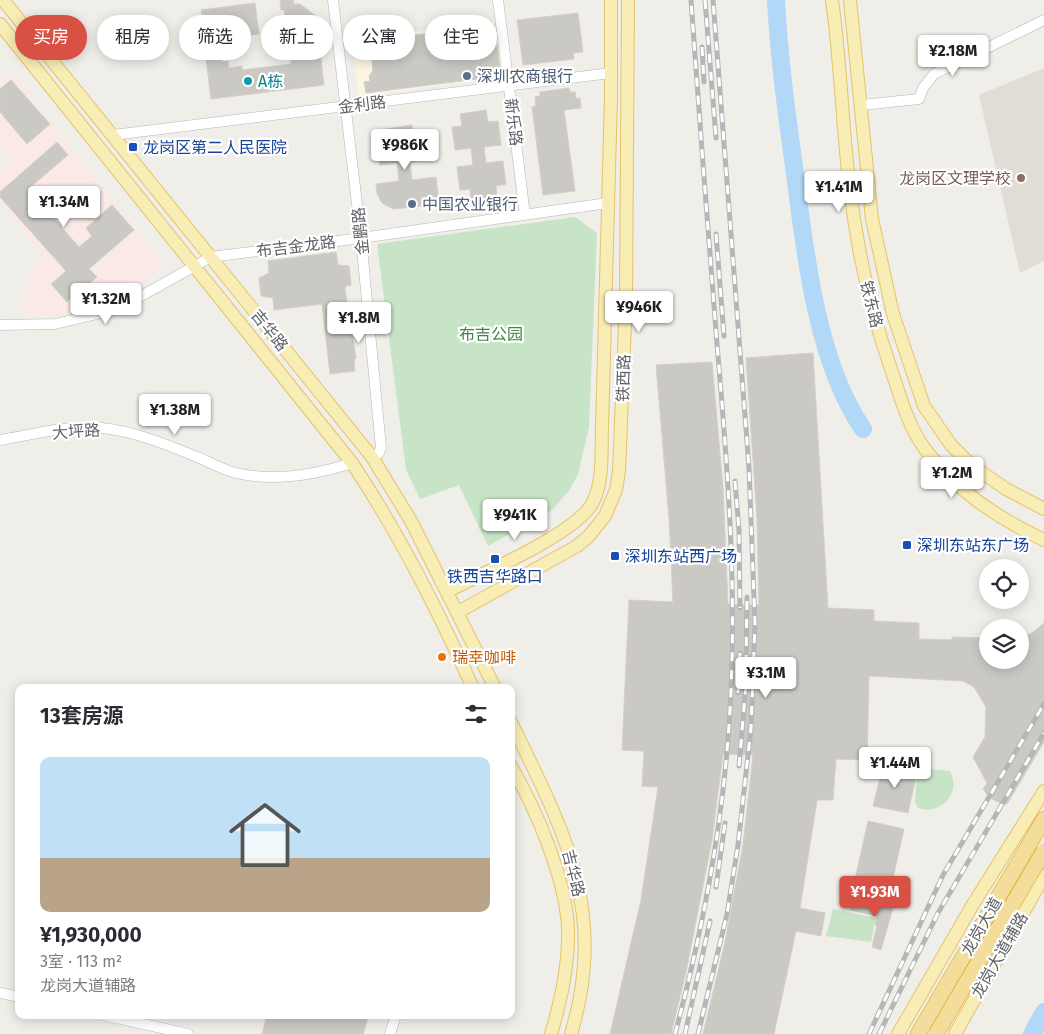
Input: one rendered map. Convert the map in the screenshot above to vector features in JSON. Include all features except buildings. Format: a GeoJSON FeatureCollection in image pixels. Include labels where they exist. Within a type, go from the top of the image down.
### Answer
{"type":"FeatureCollection","features":[{"type":"Feature","properties":{"kind":"highway","name":"龙岗大道"},"geometry":{"type":"LineString","coordinates":[[918,1034],[1044,819]]}},
{"type":"Feature","properties":{"kind":"highway","name":"龙岗大道"},"geometry":{"type":"LineString","coordinates":[[936,1034],[1044,850]]}},
{"type":"Feature","properties":{"kind":"main road","name":"吉华路"},"geometry":{"type":"LineString","coordinates":[[3,0],[372,457],[408,515],[448,591],[492,684]]}},
{"type":"Feature","properties":{"kind":"main road","name":"铁西路"},"geometry":{"type":"LineString","coordinates":[[448,591],[570,528],[584,516],[594,501],[599,484],[611,98],[611,0]]}},
{"type":"Feature","properties":{"kind":"main road","name":"铁西路"},"geometry":{"type":"LineString","coordinates":[[458,612],[577,546],[601,521],[616,490],[620,458],[626,299],[629,97],[628,0]]}},
{"type":"Feature","properties":{"kind":"main road","name":"铁东路"},"geometry":{"type":"LineString","coordinates":[[832,0],[850,189],[860,254],[885,350],[914,432],[925,450],[960,487],[998,516],[1044,540]]}},
{"type":"Feature","properties":{"kind":"main road","name":"铁东路"},"geometry":{"type":"LineString","coordinates":[[850,0],[868,187],[878,251],[897,329],[924,406],[952,444],[971,465],[1006,489],[1044,509]]}},
{"type":"Feature","properties":{"kind":"main road","name":"吉华路"},"geometry":{"type":"LineString","coordinates":[[0,24],[352,462],[391,522],[436,605],[472,684]]}},
{"type":"Feature","properties":{"kind":"main road"},"geometry":{"type":"LineString","coordinates":[[611,98],[629,97]]}},
{"type":"Feature","properties":{"kind":"main road","name":"吉华路"},"geometry":{"type":"LineString","coordinates":[[515,730],[564,834],[578,881],[586,931],[584,969],[571,1034]]}},
{"type":"Feature","properties":{"kind":"main road","name":"吉华路"},"geometry":{"type":"LineString","coordinates":[[515,774],[538,822],[560,880],[568,928],[564,975],[551,1034]]}},
{"type":"Feature","properties":{"kind":"main road"},"geometry":{"type":"LineString","coordinates":[[898,1034],[972,906],[1044,791]]}},
{"type":"Feature","properties":{"kind":"main road"},"geometry":{"type":"LineString","coordinates":[[1028,904],[1021,868],[1044,829]]}},
{"type":"Feature","properties":{"kind":"main road","name":"龙岗大道辅路"},"geometry":{"type":"LineString","coordinates":[[955,1034],[1044,876]]}},
{"type":"Feature","properties":{"kind":"street","name":"金鹏路"},"geometry":{"type":"LineString","coordinates":[[333,0],[361,238],[381,448],[379,453],[372,457]]}},
{"type":"Feature","properties":{"kind":"street","name":"新乐路"},"geometry":{"type":"LineString","coordinates":[[498,0],[525,215]]}},
{"type":"Feature","properties":{"kind":"street"},"geometry":{"type":"LineString","coordinates":[[861,105],[919,99],[922,88],[934,74],[1044,20]]}},
{"type":"Feature","properties":{"kind":"street","name":"金利路"},"geometry":{"type":"LineString","coordinates":[[113,135],[611,73]]}},
{"type":"Feature","properties":{"kind":"street","name":"布吉金龙路"},"geometry":{"type":"LineString","coordinates":[[0,325],[55,324],[118,309],[211,257],[608,203]]}},
{"type":"Feature","properties":{"kind":"street","name":"大坪路"},"geometry":{"type":"LineString","coordinates":[[0,440],[64,430],[101,427],[122,431],[178,450],[234,473],[262,477],[304,475],[352,462]]}},
{"type":"Feature","properties":{"kind":"street"},"geometry":{"type":"LineString","coordinates":[[0,993],[15,996]]}},
{"type":"Feature","properties":{"kind":"street"},"geometry":{"type":"LineString","coordinates":[[121,1019],[188,1034]]}},
{"type":"Feature","properties":{"kind":"street"},"geometry":{"type":"LineString","coordinates":[[390,1034],[395,1019]]}},
{"type":"Feature","properties":{"kind":"shaded area"},"geometry":{"type":"Polygon","coordinates":[[[497,28],[504,77],[359,96],[355,60],[415,60],[415,31],[425,30],[425,60],[497,60],[497,28]]]}},
{"type":"Feature","properties":{"kind":"shaded area","name":"龙岗区文理学校"},"geometry":{"type":"Polygon","coordinates":[[[1044,68],[1044,261],[1020,273],[979,95],[1044,68]]]}},
{"type":"Feature","properties":{"kind":"shaded area"},"geometry":{"type":"Polygon","coordinates":[[[12,72],[163,265],[120,299],[53,315],[23,316],[25,284],[42,253],[0,202],[0,175],[12,159],[0,144],[0,82],[12,72]]]}},
{"type":"Feature","properties":{"kind":"green space","name":"布吉公园"},"geometry":{"type":"Polygon","coordinates":[[[575,217],[597,233],[589,427],[578,474],[569,491],[551,511],[488,546],[459,485],[420,499],[406,470],[377,244],[575,217]]]}},
{"type":"Feature","properties":{"kind":"green space"},"geometry":{"type":"Polygon","coordinates":[[[921,768],[950,771],[953,779],[953,787],[947,801],[934,809],[918,808],[915,803],[917,772],[921,768]]]}},
{"type":"Feature","properties":{"kind":"green space"},"geometry":{"type":"Polygon","coordinates":[[[833,909],[876,918],[871,942],[826,936],[833,909]]]}},
{"type":"Feature","properties":{"kind":"waterway"},"geometry":{"type":"LineString","coordinates":[[776,0],[786,109],[809,272],[824,340],[834,372],[847,402],[863,429]]}},
{"type":"Feature","properties":{"kind":"waterway"},"geometry":{"type":"LineString","coordinates":[[1032,1034],[1044,1012]]}},
{"type":"Feature","properties":{"kind":"railway"},"geometry":{"type":"LineString","coordinates":[[675,1034],[694,958],[710,881],[726,764],[732,677],[732,582],[728,487],[691,0]]}},
{"type":"Feature","properties":{"kind":"railway"},"geometry":{"type":"LineString","coordinates":[[705,0],[716,138]]}},
{"type":"Feature","properties":{"kind":"railway"},"geometry":{"type":"LineString","coordinates":[[698,1034],[727,914],[738,845],[751,728],[755,624],[749,468],[713,0]]}},
{"type":"Feature","properties":{"kind":"railway"},"geometry":{"type":"LineString","coordinates":[[702,47],[704,82]]}},
{"type":"Feature","properties":{"kind":"railway"},"geometry":{"type":"LineString","coordinates":[[716,234],[724,336]]}},
{"type":"Feature","properties":{"kind":"railway"},"geometry":{"type":"LineString","coordinates":[[735,481],[739,530],[740,608]]}},
{"type":"Feature","properties":{"kind":"railway"},"geometry":{"type":"LineString","coordinates":[[746,664],[747,597]]}},
{"type":"Feature","properties":{"kind":"railway"},"geometry":{"type":"LineString","coordinates":[[738,693],[740,653]]}},
{"type":"Feature","properties":{"kind":"railway"},"geometry":{"type":"LineString","coordinates":[[739,766],[746,684]]}},
{"type":"Feature","properties":{"kind":"railway"},"geometry":{"type":"LineString","coordinates":[[869,1034],[943,875],[1044,704]]}},
{"type":"Feature","properties":{"kind":"railway"},"geometry":{"type":"LineString","coordinates":[[879,1034],[938,913],[1044,733]]}},
{"type":"Feature","properties":{"kind":"railway"},"geometry":{"type":"LineString","coordinates":[[716,887],[725,823]]}},
{"type":"Feature","properties":{"kind":"railway"},"geometry":{"type":"LineString","coordinates":[[685,1034],[710,921]]}},
{"type":"Feature","properties":{"kind":"place","name":"深圳农商银行"},"geometry":{"type":"Point","coordinates":[467,76]}},
{"type":"Feature","properties":{"kind":"place","name":"A栋"},"geometry":{"type":"Point","coordinates":[248,81]}},
{"type":"Feature","properties":{"kind":"place","name":"龙岗区第二人民医院"},"geometry":{"type":"Point","coordinates":[133,147]}},
{"type":"Feature","properties":{"kind":"place","name":"龙岗区文理学校"},"geometry":{"type":"Point","coordinates":[1021,178]}},
{"type":"Feature","properties":{"kind":"place","name":"中国农业银行"},"geometry":{"type":"Point","coordinates":[412,204]}},
{"type":"Feature","properties":{"kind":"place","name":"深圳东站东广场"},"geometry":{"type":"Point","coordinates":[907,545]}},
{"type":"Feature","properties":{"kind":"place","name":"深圳东站西广场"},"geometry":{"type":"Point","coordinates":[615,556]}},
{"type":"Feature","properties":{"kind":"place","name":"铁西吉华路口"},"geometry":{"type":"Point","coordinates":[495,559]}},
{"type":"Feature","properties":{"kind":"place","name":"瑞幸咖啡"},"geometry":{"type":"Point","coordinates":[442,657]}}]}
